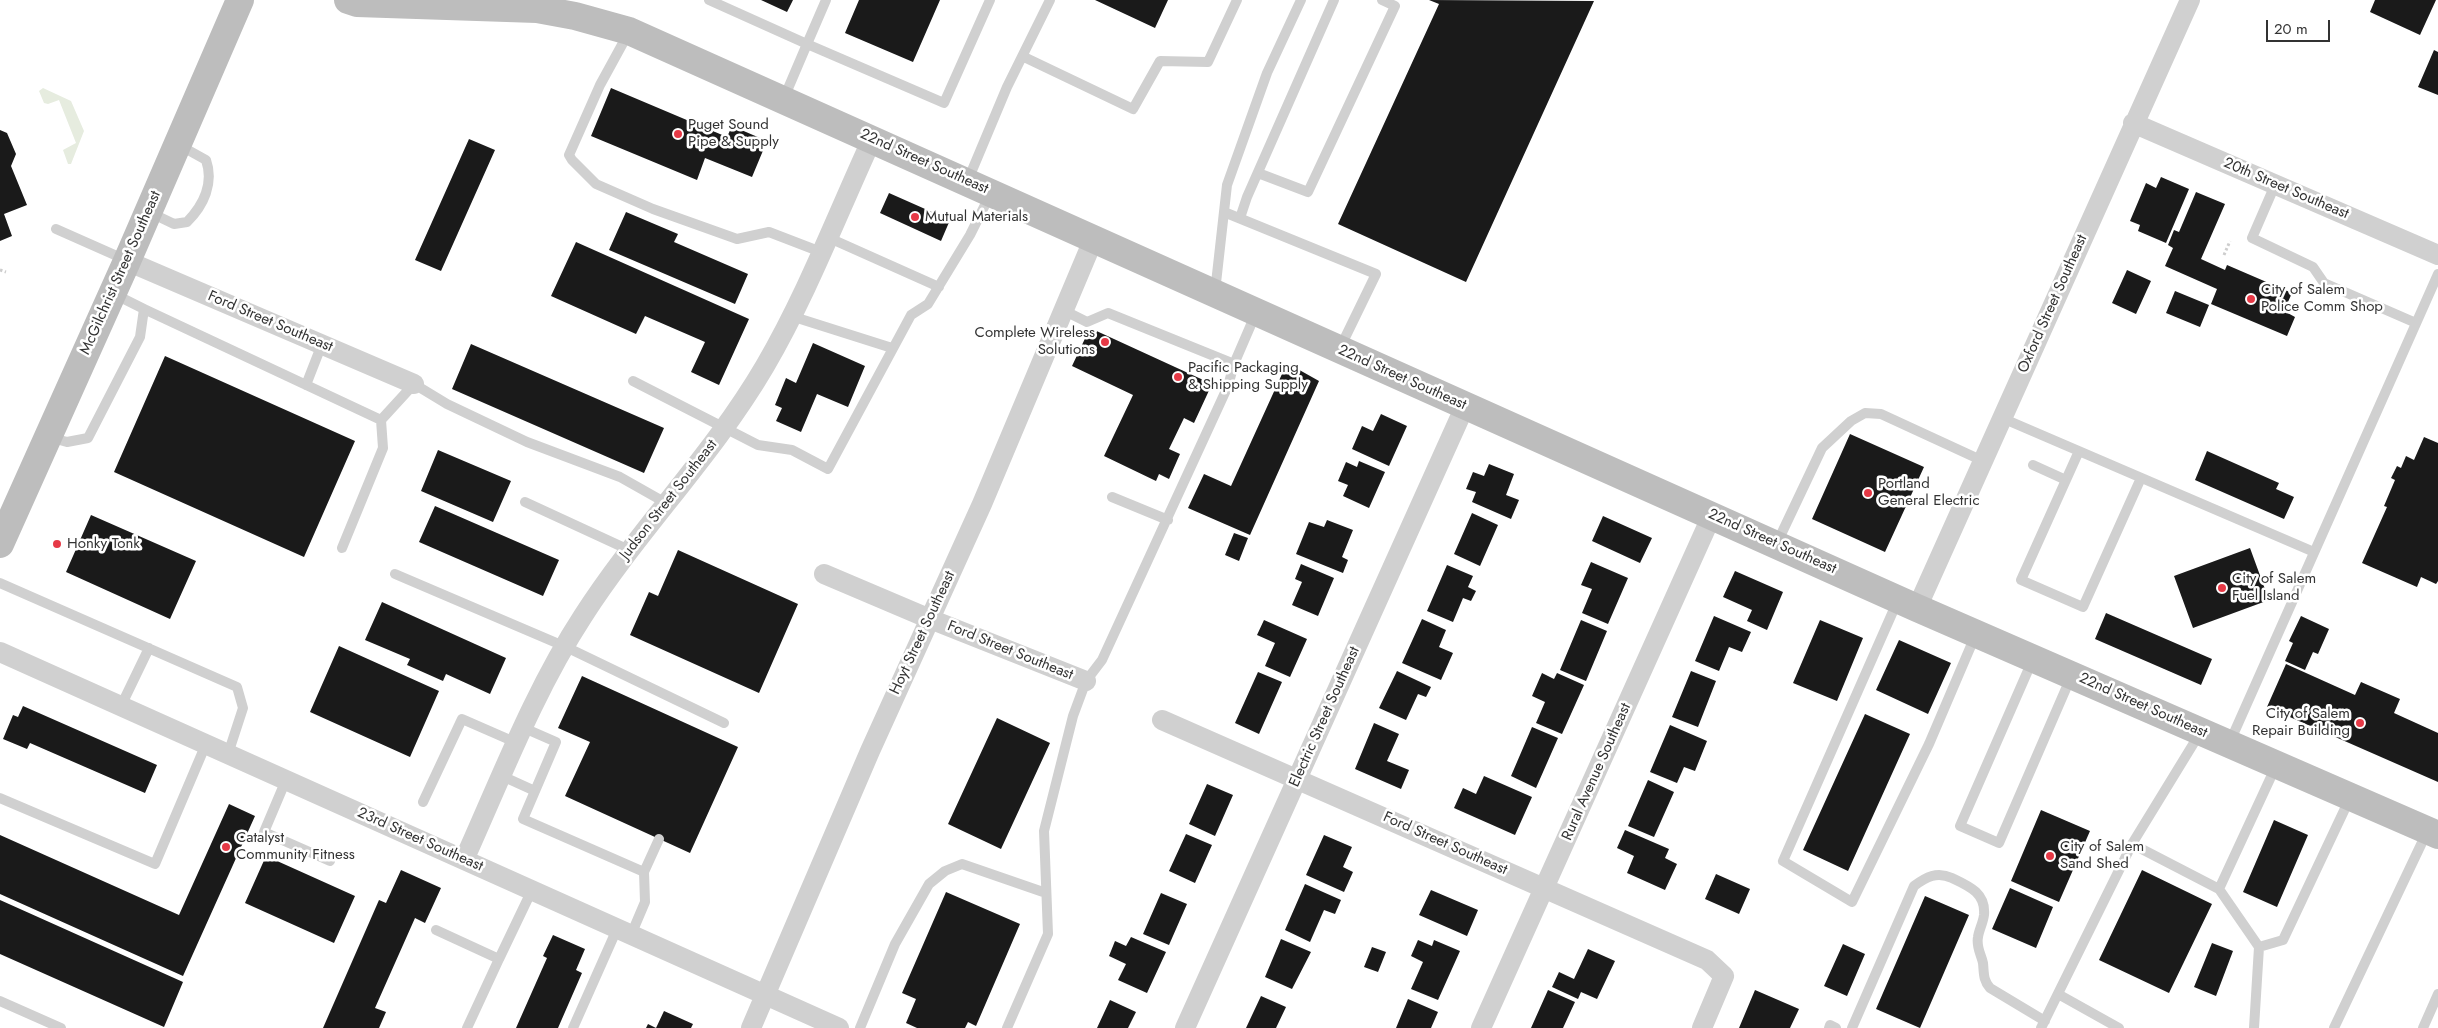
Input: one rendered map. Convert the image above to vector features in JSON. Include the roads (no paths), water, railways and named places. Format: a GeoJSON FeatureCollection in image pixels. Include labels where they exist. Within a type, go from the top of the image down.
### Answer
{"type":"FeatureCollection","features":[{"type":"Feature","properties":{"kind":"street","name":"McGilchrist Street Southeast"},"geometry":{"type":"LineString","coordinates":[[0,544],[127,261],[240,0]]}},
{"type":"Feature","properties":{"kind":"street","name":"22nd Street Southeast"},"geometry":{"type":"LineString","coordinates":[[348,0],[357,3],[538,4],[629,31],[1908,604],[2433,833]]}},
{"type":"Feature","properties":{"kind":"street","name":"Oxford Street Southeast"},"geometry":{"type":"LineString","coordinates":[[1908,604],[1983,460],[2190,0]]}},
{"type":"Feature","properties":{"kind":"street","name":"20th Street Southeast"},"geometry":{"type":"LineString","coordinates":[[2133,124],[2438,256]]}},
{"type":"Feature","properties":{"kind":"street","name":"Judson Street Southeast"},"geometry":{"type":"LineString","coordinates":[[464,860],[521,736],[582,617],[629,550],[724,428],[765,366],[791,316],[872,139]]}},
{"type":"Feature","properties":{"kind":"street","name":"Hoyt Street Southeast"},"geometry":{"type":"LineString","coordinates":[[751,1028],[870,751],[982,504],[1094,238]]}},
{"type":"Feature","properties":{"kind":"street","name":"Ford Street Southeast"},"geometry":{"type":"LineString","coordinates":[[127,261],[414,384]]}},
{"type":"Feature","properties":{"kind":"street","name":"Electric Street Southeast"},"geometry":{"type":"LineString","coordinates":[[1185,1028],[1465,406]]}},
{"type":"Feature","properties":{"kind":"street","name":"Rural Avenue Southeast"},"geometry":{"type":"LineString","coordinates":[[1481,1028],[1712,515]]}},
{"type":"Feature","properties":{"kind":"street","name":"Ford Street Southeast"},"geometry":{"type":"LineString","coordinates":[[824,574],[930,619],[1086,681]]}},
{"type":"Feature","properties":{"kind":"street","name":"23rd Street Southeast"},"geometry":{"type":"LineString","coordinates":[[0,652],[839,1028]]}},
{"type":"Feature","properties":{"kind":"street","name":"Ford Street Southeast"},"geometry":{"type":"LineString","coordinates":[[1162,720],[1708,960],[1724,976],[1702,1028]]}},
{"type":"Feature","properties":{"kind":"lane"},"geometry":{"type":"LineString","coordinates":[[709,0],[944,103],[990,0]]}},
{"type":"Feature","properties":{"kind":"lane"},"geometry":{"type":"LineString","coordinates":[[783,99],[826,0]]}},
{"type":"Feature","properties":{"kind":"lane"},"geometry":{"type":"LineString","coordinates":[[633,382],[758,445],[792,450],[828,469],[911,315],[928,304],[939,287],[980,187],[1007,87],[1024,57],[1050,0]]}},
{"type":"Feature","properties":{"kind":"lane"},"geometry":{"type":"LineString","coordinates":[[1024,57],[1133,109],[1160,61],[1208,62],[1237,0]]}},
{"type":"Feature","properties":{"kind":"lane"},"geometry":{"type":"LineString","coordinates":[[1215,293],[1227,186],[1266,73],[1301,0]]}},
{"type":"Feature","properties":{"kind":"lane"},"geometry":{"type":"LineString","coordinates":[[1240,218],[1334,0]]}},
{"type":"Feature","properties":{"kind":"lane"},"geometry":{"type":"LineString","coordinates":[[1258,173],[1308,192],[1395,6],[1382,0]]}},
{"type":"Feature","properties":{"kind":"lane"},"geometry":{"type":"LineString","coordinates":[[629,31],[600,85],[569,155],[596,184],[653,209],[737,239],[769,232],[824,245],[939,287]]}},
{"type":"Feature","properties":{"kind":"lane"},"geometry":{"type":"LineString","coordinates":[[148,212],[174,224],[187,222],[204,200],[210,172],[206,160],[178,145]]}},
{"type":"Feature","properties":{"kind":"lane"},"geometry":{"type":"LineString","coordinates":[[2275,185],[2252,238],[2313,267],[2324,283],[2416,323]]}},
{"type":"Feature","properties":{"kind":"lane"},"geometry":{"type":"LineString","coordinates":[[1224,212],[1376,274],[1339,349]]}},
{"type":"Feature","properties":{"kind":"lane"},"geometry":{"type":"LineString","coordinates":[[56,229],[127,261]]}},
{"type":"Feature","properties":{"kind":"lane"},"geometry":{"type":"LineString","coordinates":[[2229,744],[2438,274]]}},
{"type":"Feature","properties":{"kind":"lane"},"geometry":{"type":"LineString","coordinates":[[112,293],[382,420]]}},
{"type":"Feature","properties":{"kind":"lane"},"geometry":{"type":"LineString","coordinates":[[48,437],[67,442],[88,438],[140,337],[144,309]]}},
{"type":"Feature","properties":{"kind":"lane"},"geometry":{"type":"LineString","coordinates":[[1063,310],[1088,322],[1108,313],[1234,364]]}},
{"type":"Feature","properties":{"kind":"lane"},"geometry":{"type":"LineString","coordinates":[[1007,1028],[1048,934],[1044,831],[1073,716],[1086,681],[1102,660],[1168,520],[1228,386],[1234,364],[1257,312]]}},
{"type":"Feature","properties":{"kind":"lane"},"geometry":{"type":"LineString","coordinates":[[791,316],[892,348]]}},
{"type":"Feature","properties":{"kind":"lane"},"geometry":{"type":"LineString","coordinates":[[306,385],[322,344]]}},
{"type":"Feature","properties":{"kind":"lane"},"geometry":{"type":"LineString","coordinates":[[342,548],[383,448],[382,420],[414,384],[447,404],[527,442],[620,477],[666,503]]}},
{"type":"Feature","properties":{"kind":"lane"},"geometry":{"type":"LineString","coordinates":[[1776,544],[1822,448],[1851,421],[1865,413],[1881,414],[1983,460]]}},
{"type":"Feature","properties":{"kind":"lane"},"geometry":{"type":"LineString","coordinates":[[2002,418],[2314,552]]}},
{"type":"Feature","properties":{"kind":"lane"},"geometry":{"type":"LineString","coordinates":[[2079,451],[2021,580],[2082,607],[2141,478]]}},
{"type":"Feature","properties":{"kind":"lane"},"geometry":{"type":"LineString","coordinates":[[2033,466],[2066,480]]}},
{"type":"Feature","properties":{"kind":"lane"},"geometry":{"type":"LineString","coordinates":[[1112,496],[1168,520]]}},
{"type":"Feature","properties":{"kind":"lane"},"geometry":{"type":"LineString","coordinates":[[525,502],[629,550]]}},
{"type":"Feature","properties":{"kind":"lane"},"geometry":{"type":"LineString","coordinates":[[395,574],[566,647],[724,722]]}},
{"type":"Feature","properties":{"kind":"lane"},"geometry":{"type":"LineString","coordinates":[[0,583],[237,687],[243,708],[228,754]]}},
{"type":"Feature","properties":{"kind":"lane"},"geometry":{"type":"LineString","coordinates":[[1908,604],[1783,861],[1852,902],[1929,744],[1976,634]]}},
{"type":"Feature","properties":{"kind":"lane"},"geometry":{"type":"LineString","coordinates":[[121,706],[149,648]]}},
{"type":"Feature","properties":{"kind":"lane"},"geometry":{"type":"LineString","coordinates":[[2033,658],[1960,826],[1999,843],[2072,675]]}},
{"type":"Feature","properties":{"kind":"lane"},"geometry":{"type":"LineString","coordinates":[[423,802],[462,718],[521,736],[556,742],[523,819],[644,872]]}},
{"type":"Feature","properties":{"kind":"lane"},"geometry":{"type":"LineString","coordinates":[[1852,1028],[1914,886],[1928,876],[1946,875],[1974,889],[1983,903],[1984,916],[1978,937],[1978,947],[1982,959],[1984,982],[2043,1025],[2132,844],[2201,732]]}},
{"type":"Feature","properties":{"kind":"lane"},"geometry":{"type":"LineString","coordinates":[[0,798],[155,864],[206,744]]}},
{"type":"Feature","properties":{"kind":"lane"},"geometry":{"type":"LineString","coordinates":[[2219,889],[2277,765]]}},
{"type":"Feature","properties":{"kind":"lane"},"geometry":{"type":"LineString","coordinates":[[502,776],[535,791]]}},
{"type":"Feature","properties":{"kind":"lane"},"geometry":{"type":"LineString","coordinates":[[286,780],[264,832],[330,861]]}},
{"type":"Feature","properties":{"kind":"lane"},"geometry":{"type":"LineString","coordinates":[[2259,947],[2283,940],[2350,797]]}},
{"type":"Feature","properties":{"kind":"lane"},"geometry":{"type":"LineString","coordinates":[[2334,1028],[2433,833]]}},
{"type":"Feature","properties":{"kind":"lane"},"geometry":{"type":"LineString","coordinates":[[573,1028],[624,932],[645,902],[644,872],[659,839]]}},
{"type":"Feature","properties":{"kind":"lane"},"geometry":{"type":"LineString","coordinates":[[2132,844],[2219,889],[2259,947],[2254,1028]]}},
{"type":"Feature","properties":{"kind":"lane"},"geometry":{"type":"LineString","coordinates":[[860,1028],[895,944],[930,884],[945,871],[962,864],[1046,893]]}},
{"type":"Feature","properties":{"kind":"lane"},"geometry":{"type":"LineString","coordinates":[[467,1028],[532,890]]}},
{"type":"Feature","properties":{"kind":"lane"},"geometry":{"type":"LineString","coordinates":[[436,930],[499,959]]}},
{"type":"Feature","properties":{"kind":"lane"},"geometry":{"type":"LineString","coordinates":[[2058,994],[2119,1028]]}},
{"type":"Feature","properties":{"kind":"lane"},"geometry":{"type":"LineString","coordinates":[[2422,1028],[2438,994]]}},
{"type":"Feature","properties":{"kind":"lane"},"geometry":{"type":"LineString","coordinates":[[0,1001],[61,1028]]}},
{"type":"Feature","properties":{"kind":"lane"},"geometry":{"type":"LineString","coordinates":[[1829,1028],[1830,1025],[1836,1028]]}},
{"type":"Feature","properties":{"kind":"place","name":"Puget Sound Pipe & Supply"},"geometry":{"type":"Point","coordinates":[678,134]}},
{"type":"Feature","properties":{"kind":"place","name":"Mutual Materials"},"geometry":{"type":"Point","coordinates":[915,217]}},
{"type":"Feature","properties":{"kind":"place","name":"City of Salem Police Comm Shop"},"geometry":{"type":"Point","coordinates":[2251,299]}},
{"type":"Feature","properties":{"kind":"place","name":"Complete Wireless Solutions"},"geometry":{"type":"Point","coordinates":[1105,342]}},
{"type":"Feature","properties":{"kind":"place","name":"Pacific Packaging & Shipping Supply"},"geometry":{"type":"Point","coordinates":[1178,377]}},
{"type":"Feature","properties":{"kind":"place","name":"Portland General Electric"},"geometry":{"type":"Point","coordinates":[1868,493]}},
{"type":"Feature","properties":{"kind":"place","name":"Honky Tonk"},"geometry":{"type":"Point","coordinates":[57,544]}},
{"type":"Feature","properties":{"kind":"place","name":"City of Salem Fuel Island"},"geometry":{"type":"Point","coordinates":[2222,588]}},
{"type":"Feature","properties":{"kind":"place","name":"City of Salem Repair Building"},"geometry":{"type":"Point","coordinates":[2360,723]}},
{"type":"Feature","properties":{"kind":"place","name":"Catalyst Community Fitness"},"geometry":{"type":"Point","coordinates":[226,847]}},
{"type":"Feature","properties":{"kind":"place","name":"City of Salem Sand Shed"},"geometry":{"type":"Point","coordinates":[2050,856]}}]}
